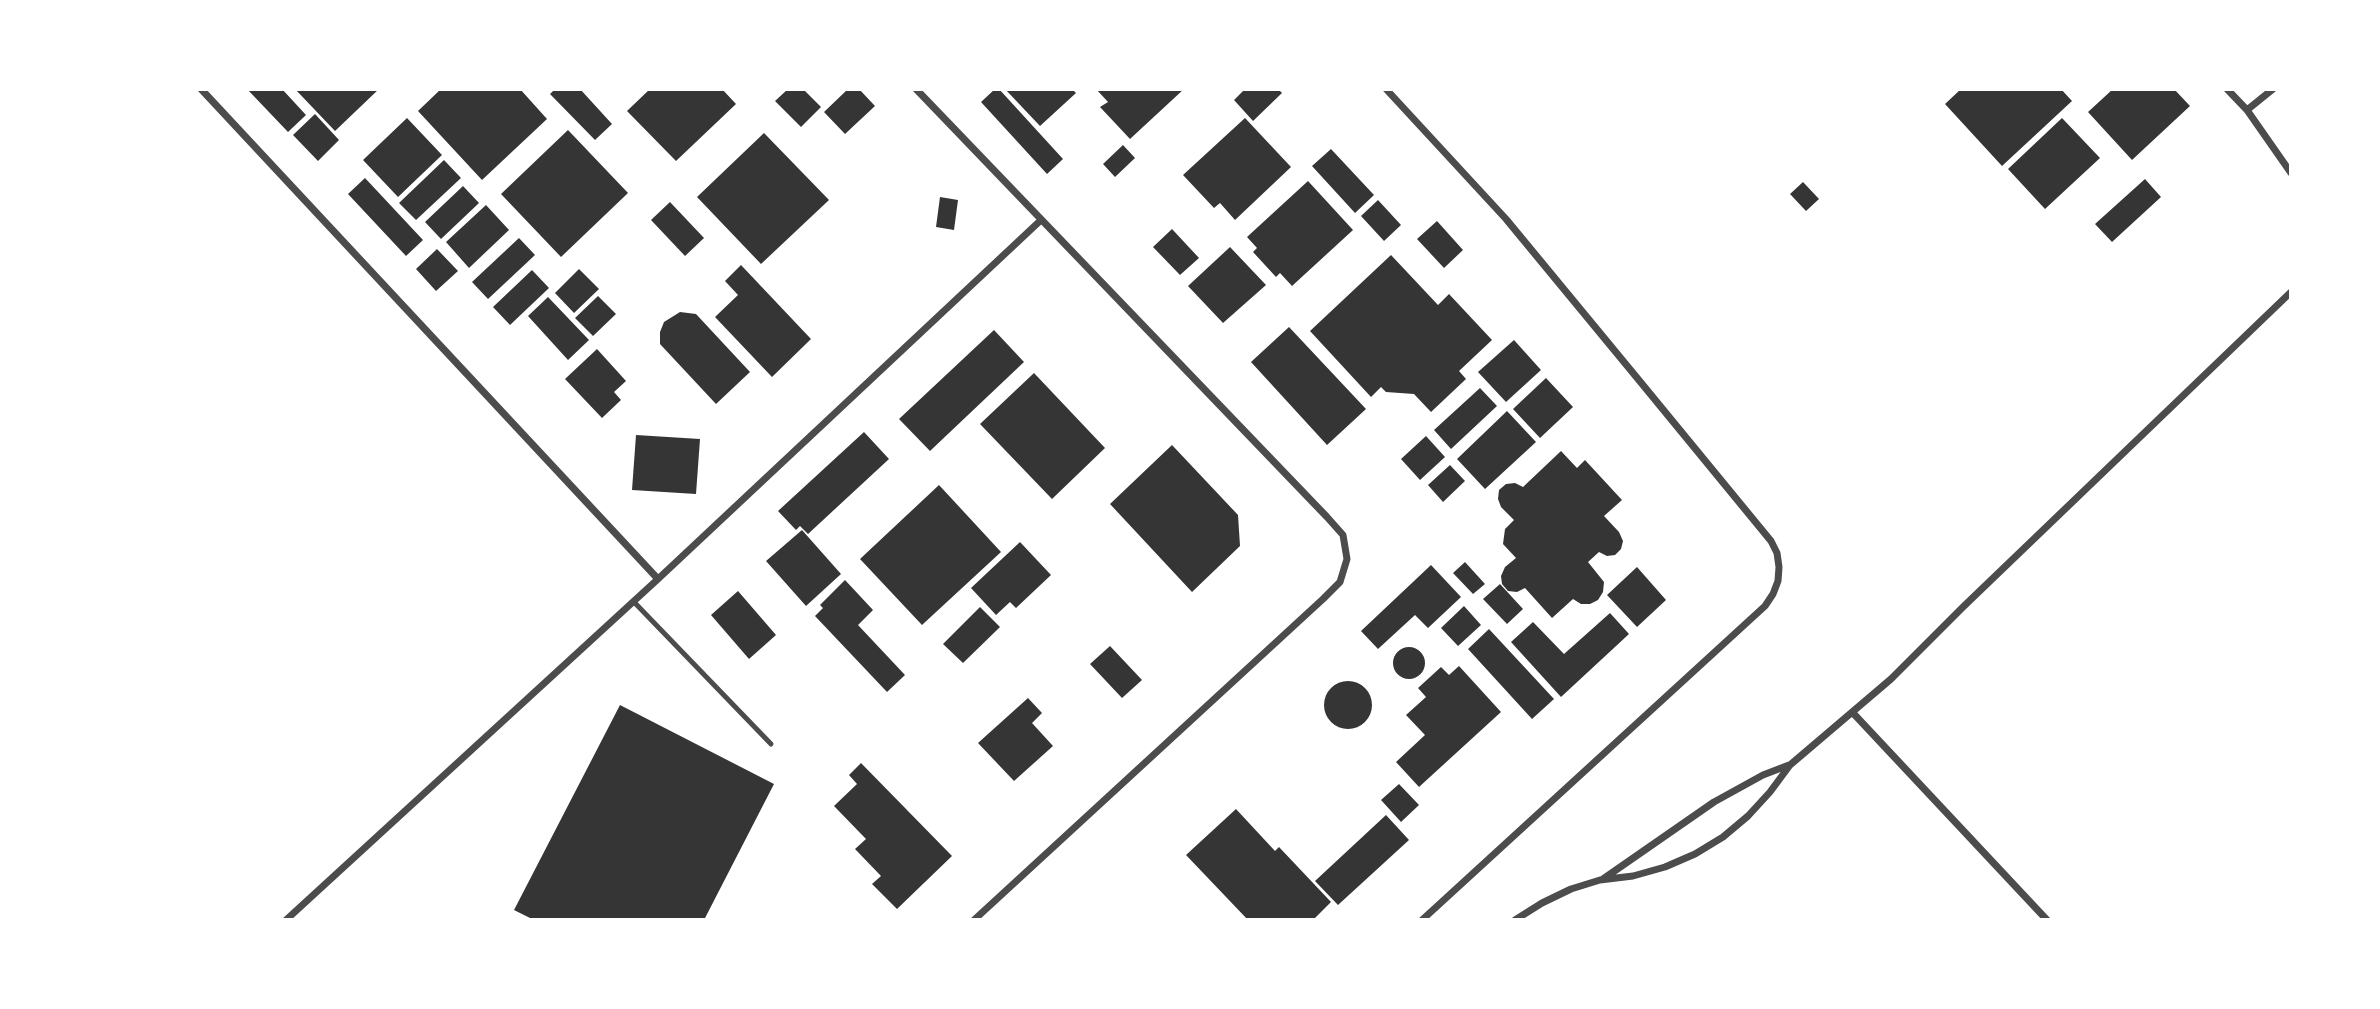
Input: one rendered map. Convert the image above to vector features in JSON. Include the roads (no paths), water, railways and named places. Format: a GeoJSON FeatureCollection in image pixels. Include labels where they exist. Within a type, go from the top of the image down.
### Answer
{"type":"FeatureCollection","features":[{"type":"Feature","properties":{"kind":"street"},"geometry":{"type":"LineString","coordinates":[[201,89],[657,579]]}},
{"type":"Feature","properties":{"kind":"street"},"geometry":{"type":"LineString","coordinates":[[916,89],[1327,517],[1343,535],[1347,559],[1340,582],[1323,599],[974,920]]}},
{"type":"Feature","properties":{"kind":"street"},"geometry":{"type":"LineString","coordinates":[[1386,89],[1506,219],[1665,411],[1771,541],[1777,553],[1779,567],[1778,582],[1765,606],[1422,920]]}},
{"type":"Feature","properties":{"kind":"street"},"geometry":{"type":"LineString","coordinates":[[2227,89],[2247,110],[2291,173]]}},
{"type":"Feature","properties":{"kind":"street"},"geometry":{"type":"LineString","coordinates":[[2247,110],[2273,89]]}},
{"type":"Feature","properties":{"kind":"street"},"geometry":{"type":"LineString","coordinates":[[286,920],[657,579],[1041,220]]}},
{"type":"Feature","properties":{"kind":"street"},"geometry":{"type":"LineString","coordinates":[[1516,920],[1542,902],[1571,889],[1600,880],[1633,876],[1665,867],[1723,837],[1748,816],[1790,765],[1853,713],[1928,644],[1963,607],[2291,292]]}},
{"type":"Feature","properties":{"kind":"street"},"geometry":{"type":"LineString","coordinates":[[1853,713],[2047,920]]}},
{"type":"Feature","properties":{"kind":"street"},"geometry":{"type":"LineString","coordinates":[[1600,880],[1722,797],[1763,775],[1790,765]]}},
{"type":"Feature","properties":{"kind":"lane"},"geometry":{"type":"LineString","coordinates":[[633,601],[771,744]]}}]}
